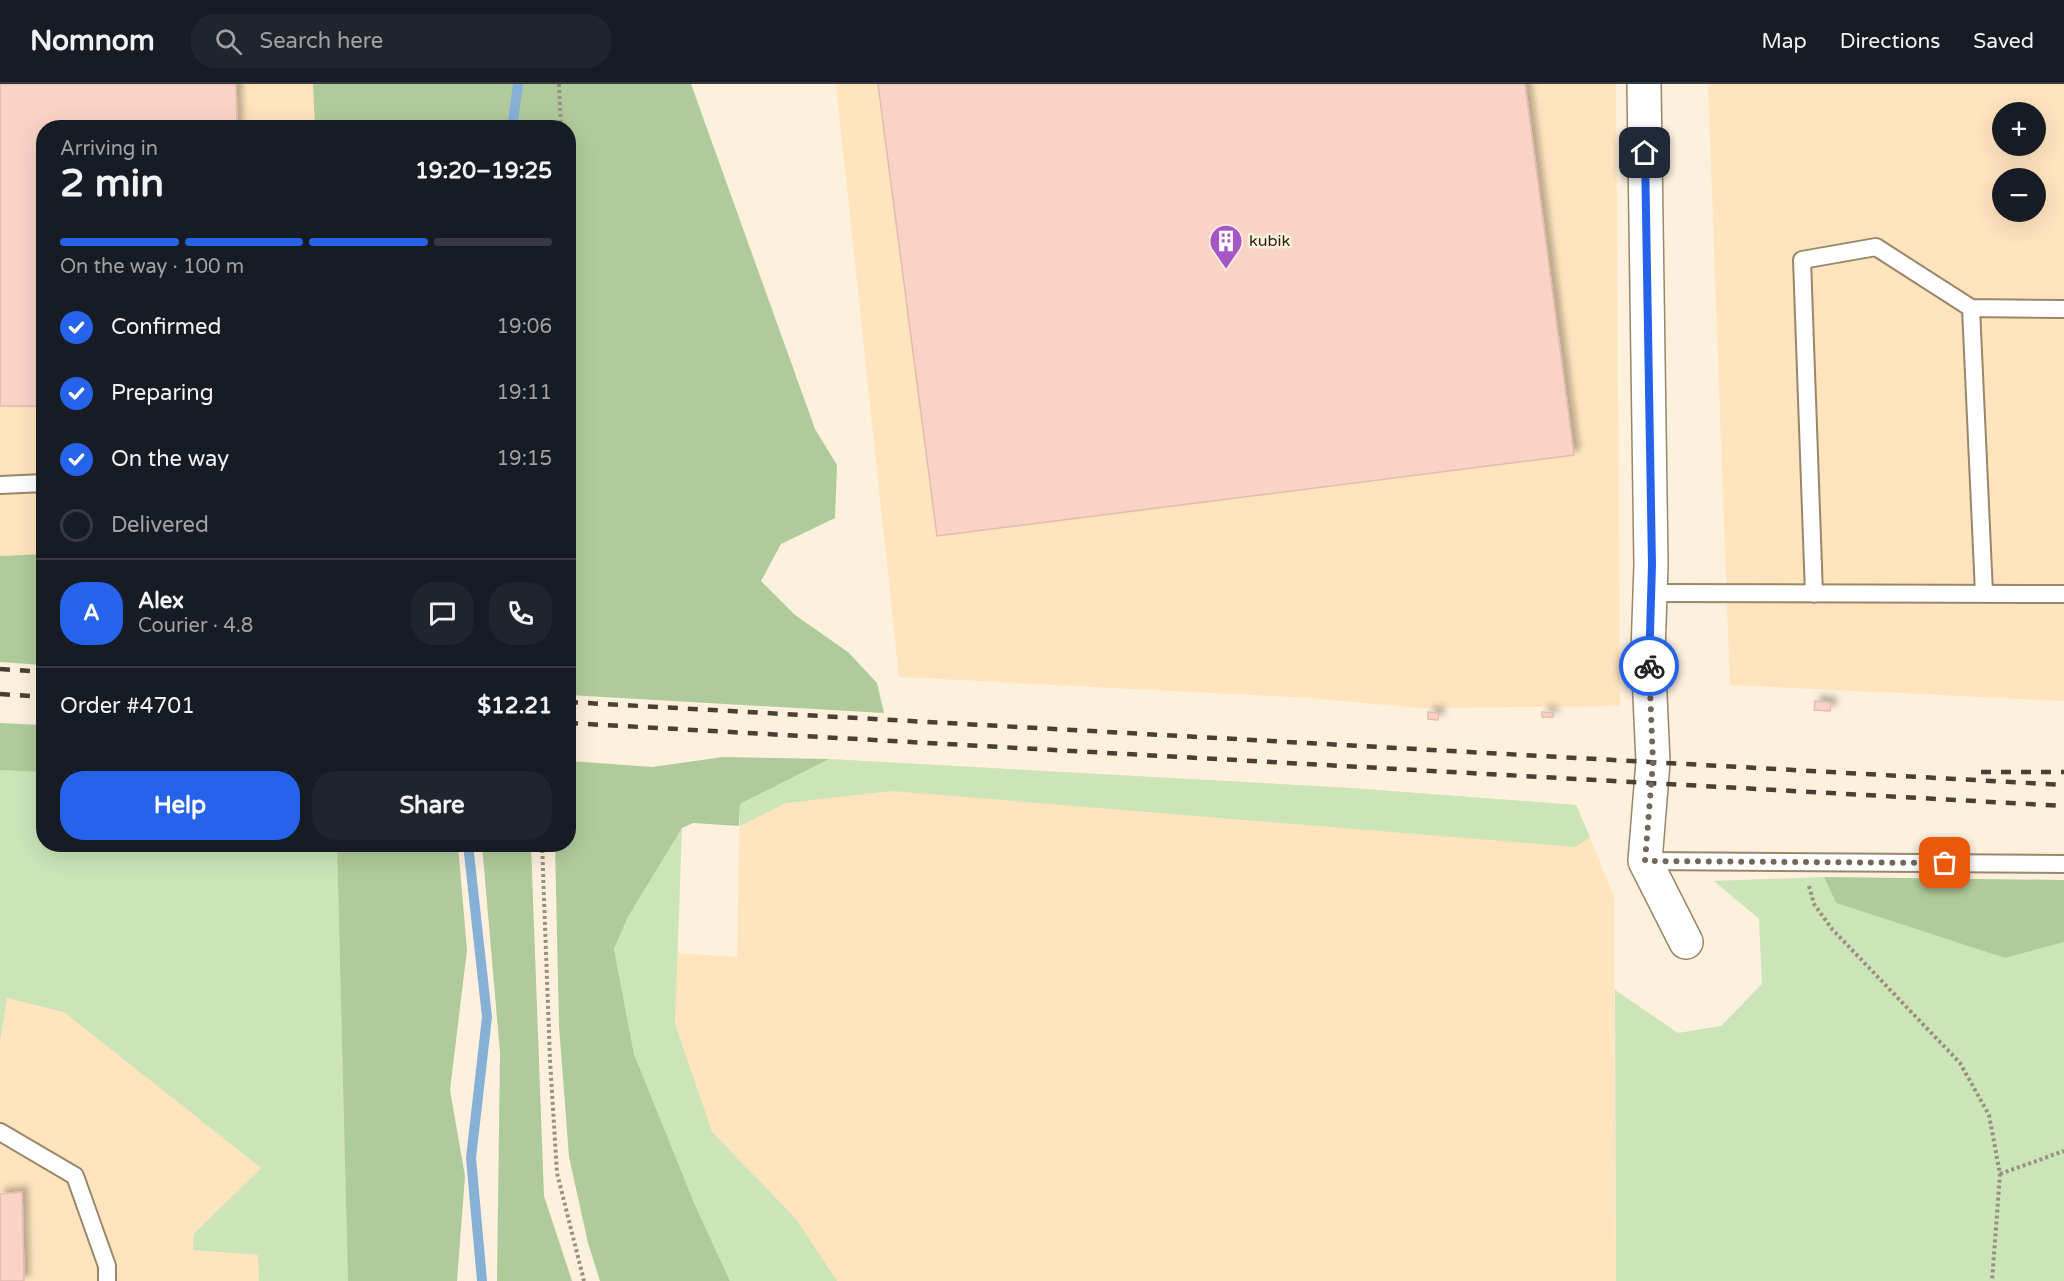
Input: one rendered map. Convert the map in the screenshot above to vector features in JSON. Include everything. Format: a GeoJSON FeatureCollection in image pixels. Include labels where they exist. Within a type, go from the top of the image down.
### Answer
{"type":"FeatureCollection","features":[{"type":"Feature","properties":{"kind":"street"},"geometry":{"type":"LineString","coordinates":[[1644,84],[1652,565],[1648,652],[1653,762],[1645,861],[1686,942]]}},
{"type":"Feature","properties":{"kind":"lane"},"geometry":{"type":"LineString","coordinates":[[1814,594],[1802,260],[1876,246],[1971,308],[2064,309]]}},
{"type":"Feature","properties":{"kind":"lane"},"geometry":{"type":"LineString","coordinates":[[1971,308],[1984,593]]}},
{"type":"Feature","properties":{"kind":"lane"},"geometry":{"type":"LineString","coordinates":[[0,485],[36,483]]}},
{"type":"Feature","properties":{"kind":"lane"},"geometry":{"type":"LineString","coordinates":[[1650,593],[2064,594]]}},
{"type":"Feature","properties":{"kind":"lane"},"geometry":{"type":"LineString","coordinates":[[1645,861],[2064,864]]}},
{"type":"Feature","properties":{"kind":"lane"},"geometry":{"type":"LineString","coordinates":[[0,1132],[75,1176],[106,1266],[107,1281]]}},
{"type":"Feature","properties":{"kind":"path"},"geometry":{"type":"LineString","coordinates":[[559,84],[561,120]]}},
{"type":"Feature","properties":{"kind":"path"},"geometry":{"type":"LineString","coordinates":[[542,852],[550,1060],[557,1173],[584,1281]]}},
{"type":"Feature","properties":{"kind":"path"},"geometry":{"type":"LineString","coordinates":[[1801,862],[1814,904],[1832,929],[1960,1063],[1989,1115],[2000,1174],[1992,1281]]}},
{"type":"Feature","properties":{"kind":"path"},"geometry":{"type":"LineString","coordinates":[[2000,1174],[2064,1151]]}},
{"type":"Feature","properties":{"kind":"shaded area"},"geometry":{"type":"Polygon","coordinates":[[[0,84],[313,84],[315,120],[36,120],[36,554],[0,556],[0,84]]]}},
{"type":"Feature","properties":{"kind":"shaded area"},"geometry":{"type":"Polygon","coordinates":[[[836,84],[1616,84],[1620,706],[1419,708],[1309,698],[899,677],[836,84]]]}},
{"type":"Feature","properties":{"kind":"shaded area"},"geometry":{"type":"Polygon","coordinates":[[[1708,84],[2064,84],[2064,701],[1730,685],[1708,84]]]}},
{"type":"Feature","properties":{"kind":"shaded area"},"geometry":{"type":"Polygon","coordinates":[[[0,755],[36,757],[36,852],[350,852],[376,1281],[0,1281],[0,755]]]}},
{"type":"Feature","properties":{"kind":"shaded area"},"geometry":{"type":"Polygon","coordinates":[[[829,759],[1351,788],[1576,805],[1614,896],[1616,1281],[730,1281],[614,949],[737,957],[740,804],[829,759]]]}},
{"type":"Feature","properties":{"kind":"green space"},"geometry":{"type":"Polygon","coordinates":[[[313,84],[691,84],[815,429],[837,465],[835,518],[781,544],[761,581],[795,615],[848,652],[877,683],[884,713],[576,695],[576,120],[315,120],[313,84]]]}},
{"type":"Feature","properties":{"kind":"green space"},"geometry":{"type":"Polygon","coordinates":[[[36,554],[36,665],[0,662],[0,556],[36,554]]]}},
{"type":"Feature","properties":{"kind":"green space"},"geometry":{"type":"Polygon","coordinates":[[[0,723],[36,725],[36,772],[0,770],[0,723]]]}},
{"type":"Feature","properties":{"kind":"green space"},"geometry":{"type":"Polygon","coordinates":[[[723,757],[829,759],[740,804],[739,826],[693,823],[682,828],[628,917],[614,949],[634,1054],[695,1205],[730,1281],[600,1281],[588,1243],[569,1157],[559,1026],[555,852],[576,852],[576,761],[652,767],[723,757]]]}},
{"type":"Feature","properties":{"kind":"green space"},"geometry":{"type":"Polygon","coordinates":[[[829,759],[1351,788],[1576,805],[1590,837],[1575,847],[892,791],[786,803],[740,826],[740,804],[829,759]]]}},
{"type":"Feature","properties":{"kind":"green space"},"geometry":{"type":"Polygon","coordinates":[[[0,770],[36,772],[36,852],[337,852],[348,1281],[259,1281],[258,1255],[193,1250],[194,1234],[261,1168],[64,1012],[7,998],[0,1041],[0,770]]]}},
{"type":"Feature","properties":{"kind":"green space"},"geometry":{"type":"Polygon","coordinates":[[[682,828],[675,1024],[712,1132],[796,1219],[837,1281],[730,1281],[695,1205],[634,1054],[614,949],[628,917],[682,828]]]}},
{"type":"Feature","properties":{"kind":"green space"},"geometry":{"type":"Polygon","coordinates":[[[337,852],[459,852],[467,950],[450,1090],[465,1176],[457,1281],[348,1281],[337,852]]]}},
{"type":"Feature","properties":{"kind":"green space"},"geometry":{"type":"Polygon","coordinates":[[[483,852],[531,852],[544,1196],[572,1281],[497,1281],[500,1053],[483,852]]]}},
{"type":"Feature","properties":{"kind":"green space"},"geometry":{"type":"Polygon","coordinates":[[[1824,877],[1836,903],[2005,958],[2064,942],[2064,1281],[1616,1281],[1615,990],[1678,1033],[1721,1026],[1762,984],[1759,919],[1714,881],[1824,877]]]}},
{"type":"Feature","properties":{"kind":"green space"},"geometry":{"type":"Polygon","coordinates":[[[1824,877],[2064,880],[2064,942],[2005,958],[1836,903],[1824,877]]]}},
{"type":"Feature","properties":{"kind":"building"},"geometry":{"type":"Polygon","coordinates":[[[0,84],[236,84],[237,120],[36,120],[36,406],[0,406],[0,84]]]}},
{"type":"Feature","properties":{"kind":"building","name":"kubik"},"geometry":{"type":"Polygon","coordinates":[[[878,84],[1525,84],[1574,455],[937,536],[878,84]]]}},
{"type":"Feature","properties":{"kind":"building"},"geometry":{"type":"Polygon","coordinates":[[[1815,701],[1831,703],[1830,711],[1814,710],[1815,701]]]}},
{"type":"Feature","properties":{"kind":"building"},"geometry":{"type":"Polygon","coordinates":[[[1428,712],[1439,713],[1438,720],[1428,719],[1428,712]]]}},
{"type":"Feature","properties":{"kind":"building"},"geometry":{"type":"Polygon","coordinates":[[[1542,712],[1553,713],[1553,717],[1542,717],[1542,712]]]}},
{"type":"Feature","properties":{"kind":"building"},"geometry":{"type":"Polygon","coordinates":[[[22,1192],[24,1281],[0,1281],[0,1194],[22,1192]]]}},
{"type":"Feature","properties":{"kind":"waterway"},"geometry":{"type":"LineString","coordinates":[[513,120],[518,84]]}},
{"type":"Feature","properties":{"kind":"waterway"},"geometry":{"type":"LineString","coordinates":[[469,852],[487,1017],[471,1158],[482,1281]]}},
{"type":"Feature","properties":{"kind":"railway"},"geometry":{"type":"LineString","coordinates":[[0,669],[36,671]]}},
{"type":"Feature","properties":{"kind":"railway"},"geometry":{"type":"LineString","coordinates":[[0,694],[36,696]]}},
{"type":"Feature","properties":{"kind":"railway"},"geometry":{"type":"LineString","coordinates":[[576,702],[2064,785]]}},
{"type":"Feature","properties":{"kind":"railway"},"geometry":{"type":"LineString","coordinates":[[576,723],[2064,806]]}},
{"type":"Feature","properties":{"kind":"railway"},"geometry":{"type":"LineString","coordinates":[[1981,772],[2064,772]]}},
{"type":"Feature","properties":{"kind":"way so far"},"geometry":{"type":"LineString","coordinates":[[1649,666],[1653,762],[1645,861],[1945,863]]}},
{"type":"Feature","properties":{"kind":"place","name":"kubik"},"geometry":{"type":"Point","coordinates":[1226,270]}},
{"type":"Feature","properties":{"kind":"route"},"geometry":{"type":"LineString","coordinates":[[1645,153],[1652,565],[1649,666]]}}]}
